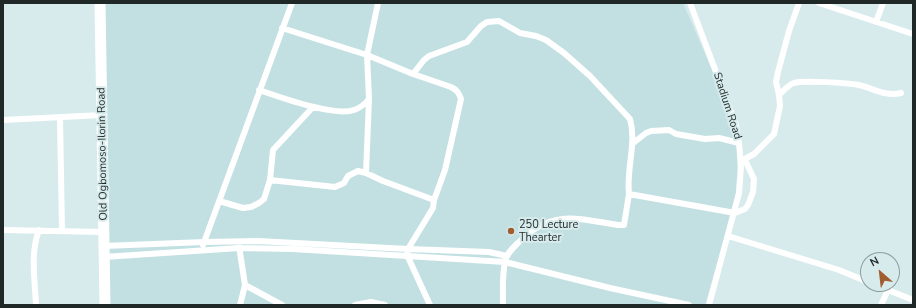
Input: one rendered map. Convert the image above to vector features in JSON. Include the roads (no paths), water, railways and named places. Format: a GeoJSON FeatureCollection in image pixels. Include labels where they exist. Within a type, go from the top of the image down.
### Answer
{"type":"FeatureCollection","features":[{"type":"Feature","properties":{"kind":"highway","name":"Old Ogbomoso-Ilorin Road"},"geometry":{"type":"LineString","coordinates":[[100,3],[105,305]]}},
{"type":"Feature","properties":{"kind":"street"},"geometry":{"type":"LineString","coordinates":[[202,250],[259,90],[292,3]]}},
{"type":"Feature","properties":{"kind":"street"},"geometry":{"type":"LineString","coordinates":[[366,173],[369,99],[367,55],[378,3]]}},
{"type":"Feature","properties":{"kind":"street","name":"Stadium Road"},"geometry":{"type":"LineString","coordinates":[[690,3],[730,109],[743,160],[735,213],[709,305]]}},
{"type":"Feature","properties":{"kind":"street"},"geometry":{"type":"LineString","coordinates":[[629,194],[735,213],[745,209],[753,192],[754,179],[743,160],[754,154],[774,134],[780,106],[776,82],[789,31],[799,3]]}},
{"type":"Feature","properties":{"kind":"street"},"geometry":{"type":"LineString","coordinates":[[819,3],[913,34]]}},
{"type":"Feature","properties":{"kind":"street"},"geometry":{"type":"LineString","coordinates":[[876,22],[883,3]]}},
{"type":"Feature","properties":{"kind":"street"},"geometry":{"type":"LineString","coordinates":[[413,74],[429,56],[467,42],[481,26],[488,22],[499,21],[520,33],[536,36],[546,40],[564,53],[590,76],[630,119],[632,126],[632,144],[628,180],[629,194],[624,225],[563,218],[538,226],[528,233],[506,259],[503,305]]}},
{"type":"Feature","properties":{"kind":"street"},"geometry":{"type":"LineString","coordinates":[[282,28],[367,55],[456,90],[460,99],[445,170],[434,200],[433,208],[408,252]]}},
{"type":"Feature","properties":{"kind":"street"},"geometry":{"type":"LineString","coordinates":[[779,95],[789,85],[800,82],[858,85],[878,92],[889,94],[900,93]]}},
{"type":"Feature","properties":{"kind":"street"},"geometry":{"type":"LineString","coordinates":[[259,90],[313,107],[340,111],[353,110],[363,106],[369,99]]}},
{"type":"Feature","properties":{"kind":"street"},"geometry":{"type":"LineString","coordinates":[[219,201],[243,208],[251,207],[264,199],[270,180],[273,150],[313,107]]}},
{"type":"Feature","properties":{"kind":"street"},"geometry":{"type":"LineString","coordinates":[[3,120],[102,115]]}},
{"type":"Feature","properties":{"kind":"street"},"geometry":{"type":"LineString","coordinates":[[60,117],[62,231]]}},
{"type":"Feature","properties":{"kind":"street"},"geometry":{"type":"LineString","coordinates":[[632,144],[646,133],[652,131],[669,130],[676,134],[705,139],[719,138],[739,143]]}},
{"type":"Feature","properties":{"kind":"street"},"geometry":{"type":"LineString","coordinates":[[270,180],[335,187],[344,183],[348,176],[358,172],[366,173],[434,200]]}},
{"type":"Feature","properties":{"kind":"street"},"geometry":{"type":"LineString","coordinates":[[3,230],[104,232]]}},
{"type":"Feature","properties":{"kind":"street"},"geometry":{"type":"LineString","coordinates":[[36,305],[34,242],[39,230]]}},
{"type":"Feature","properties":{"kind":"street"},"geometry":{"type":"LineString","coordinates":[[728,236],[839,270],[860,279]]}},
{"type":"Feature","properties":{"kind":"street"},"geometry":{"type":"LineString","coordinates":[[104,252],[238,240],[506,259],[610,288],[689,305]]}},
{"type":"Feature","properties":{"kind":"street"},"geometry":{"type":"LineString","coordinates":[[238,240],[244,270],[245,285],[240,305]]}},
{"type":"Feature","properties":{"kind":"street"},"geometry":{"type":"LineString","coordinates":[[104,252],[239,248],[408,252]]}},
{"type":"Feature","properties":{"kind":"street"},"geometry":{"type":"LineString","coordinates":[[408,252],[430,305]]}},
{"type":"Feature","properties":{"kind":"street"},"geometry":{"type":"LineString","coordinates":[[245,285],[282,305]]}},
{"type":"Feature","properties":{"kind":"street"},"geometry":{"type":"LineString","coordinates":[[881,305],[887,292]]}},
{"type":"Feature","properties":{"kind":"street"},"geometry":{"type":"LineString","coordinates":[[893,292],[913,300]]}},
{"type":"Feature","properties":{"kind":"street"},"geometry":{"type":"LineString","coordinates":[[355,305],[371,302],[385,305]]}},
{"type":"Feature","properties":{"kind":"place","name":"250 Lecture Thearter"},"geometry":{"type":"Point","coordinates":[511,231]}}]}
